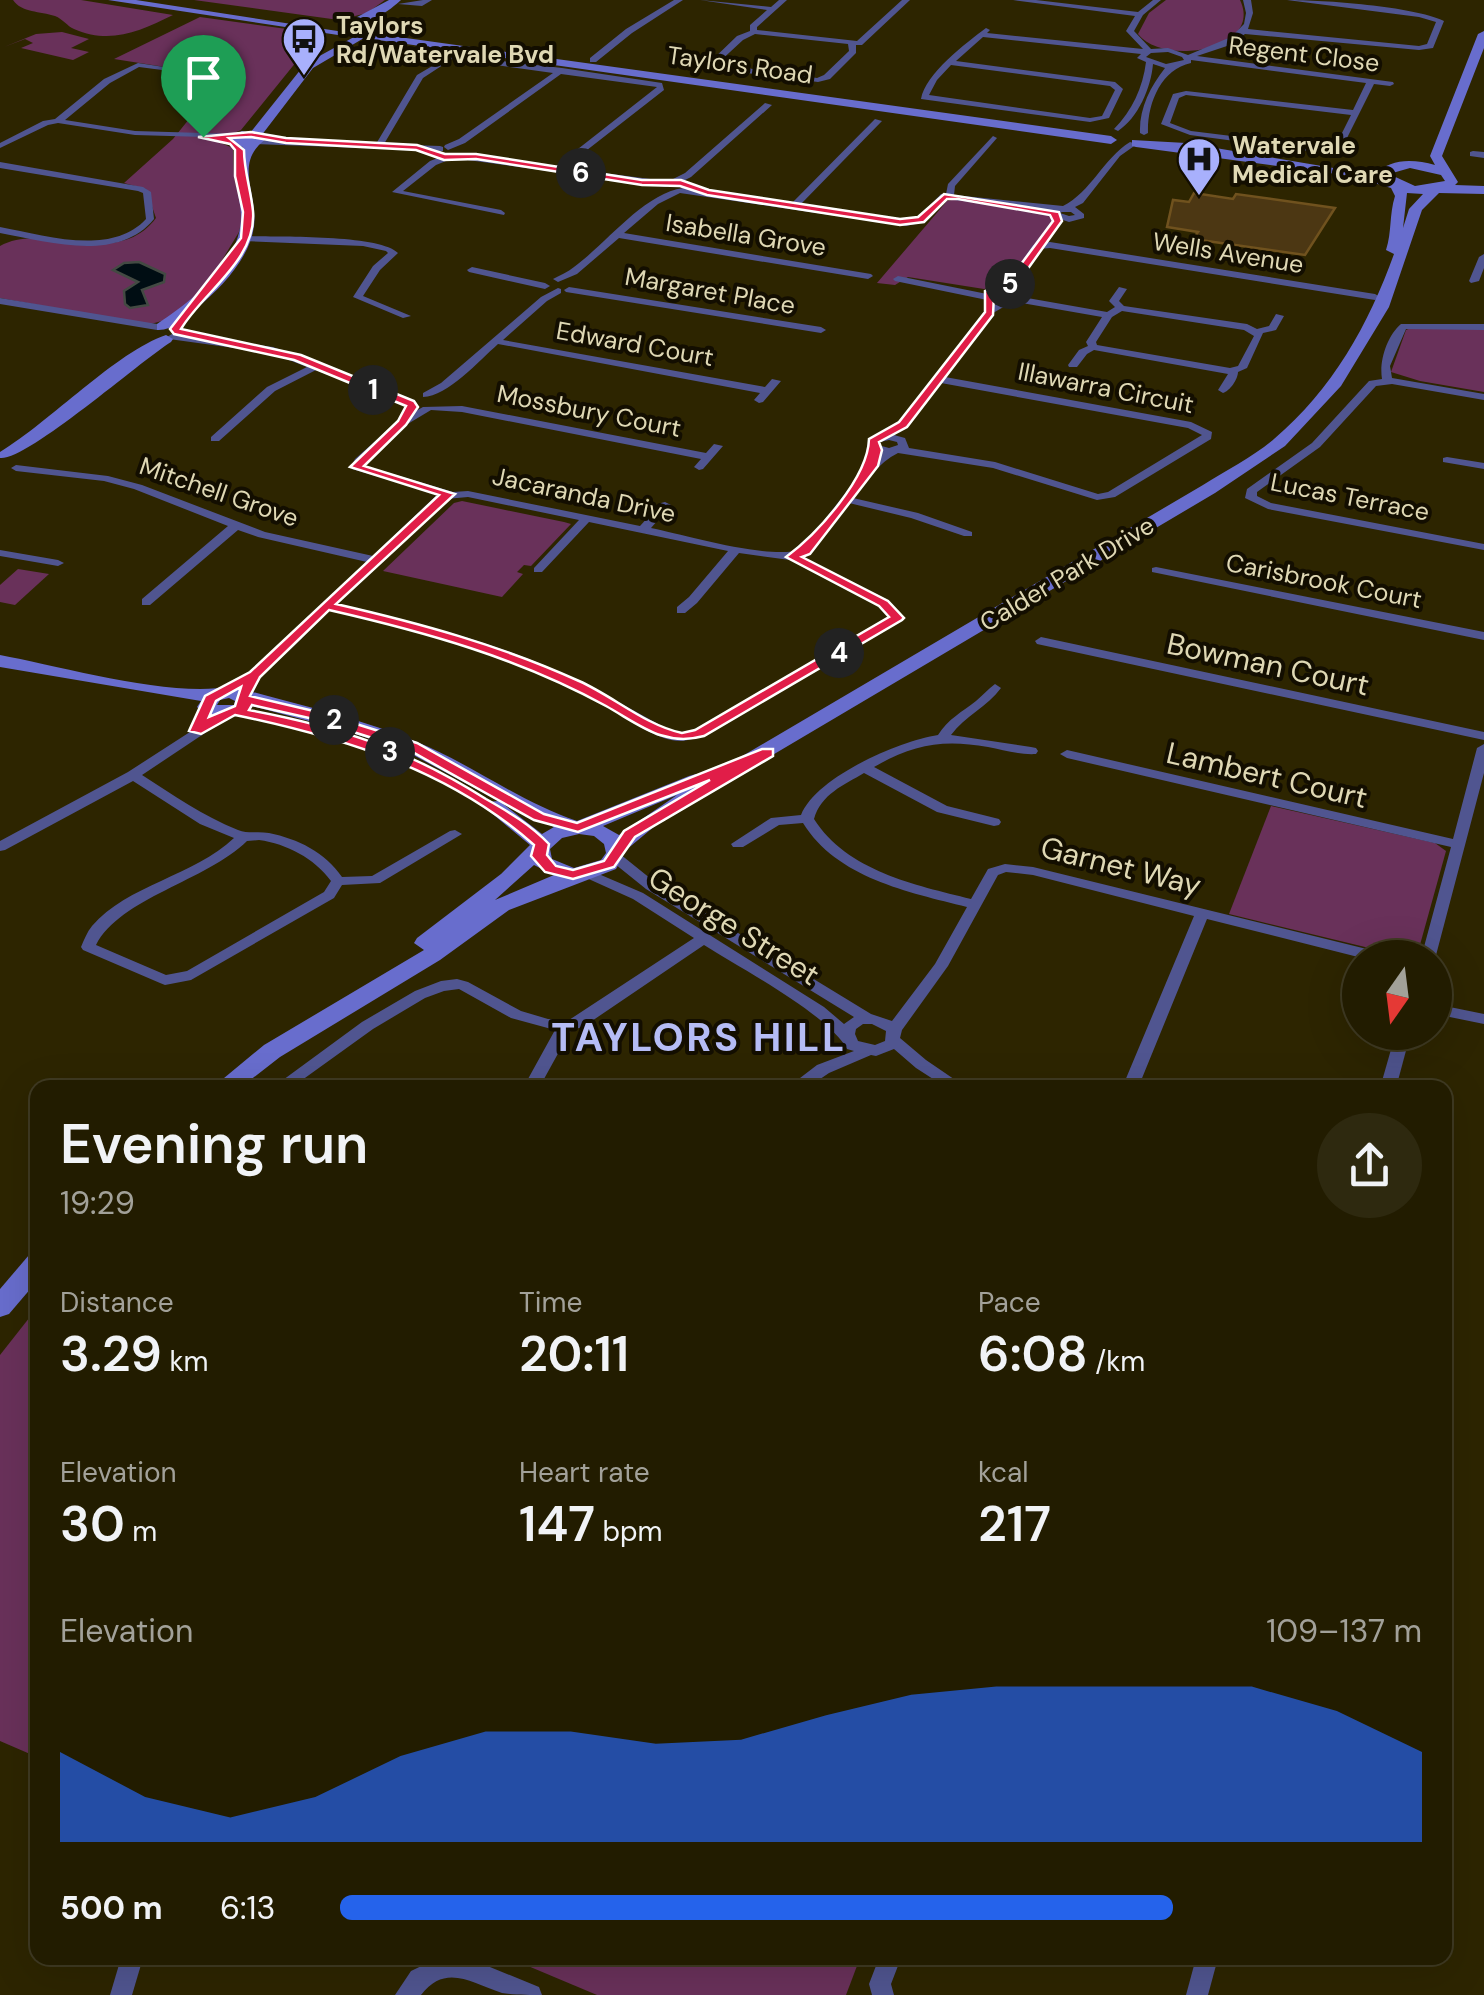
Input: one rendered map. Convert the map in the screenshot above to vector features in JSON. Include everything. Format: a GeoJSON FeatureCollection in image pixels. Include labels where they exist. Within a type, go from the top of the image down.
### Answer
{"type":"FeatureCollection","features":[{"type":"Feature","properties":{"kind":"street"},"geometry":{"type":"LineString","coordinates":[[113,0],[344,28]]}},
{"type":"Feature","properties":{"kind":"street"},"geometry":{"type":"LineString","coordinates":[[158,0],[344,28]]}},
{"type":"Feature","properties":{"kind":"street"},"geometry":{"type":"LineString","coordinates":[[614,67],[607,56],[667,3],[679,0]]}},
{"type":"Feature","properties":{"kind":"street"},"geometry":{"type":"LineString","coordinates":[[696,0],[773,8]]}},
{"type":"Feature","properties":{"kind":"street"},"geometry":{"type":"LineString","coordinates":[[754,32],[752,26],[783,0]]}},
{"type":"Feature","properties":{"kind":"street"},"geometry":{"type":"LineString","coordinates":[[852,44],[852,52],[821,80],[711,66],[740,38],[754,32],[852,44],[864,40],[906,0]]}},
{"type":"Feature","properties":{"kind":"street"},"geometry":{"type":"LineString","coordinates":[[1017,0],[1138,17]]}},
{"type":"Feature","properties":{"kind":"street"},"geometry":{"type":"LineString","coordinates":[[58,121],[135,133],[417,148],[912,222],[921,220],[939,200],[950,196],[1061,213],[1080,206],[1136,107],[1150,71],[1146,56],[1131,34],[1138,17],[1157,0]]}},
{"type":"Feature","properties":{"kind":"street"},"geometry":{"type":"LineString","coordinates":[[1140,138],[1157,81],[1172,66],[1228,45],[1243,29],[1249,12],[1247,0]]}},
{"type":"Feature","properties":{"kind":"street"},"geometry":{"type":"LineString","coordinates":[[1243,29],[1424,48],[1430,46],[1440,21],[1420,14],[1291,0]]}},
{"type":"Feature","properties":{"kind":"street"},"geometry":{"type":"LineString","coordinates":[[235,139],[296,65],[344,28],[402,1],[425,2]]}},
{"type":"Feature","properties":{"kind":"street"},"geometry":{"type":"LineString","coordinates":[[242,157],[308,66],[374,32],[402,1]]}},
{"type":"Feature","properties":{"kind":"street"},"geometry":{"type":"LineString","coordinates":[[174,2],[190,6],[189,10]]}},
{"type":"Feature","properties":{"kind":"street"},"geometry":{"type":"LineString","coordinates":[[592,60],[644,24]]}},
{"type":"Feature","properties":{"kind":"street","name":"Taylors Road"},"geometry":{"type":"LineString","coordinates":[[344,28],[377,26],[592,60],[614,67]]}},
{"type":"Feature","properties":{"kind":"street","name":"Taylors Road"},"geometry":{"type":"LineString","coordinates":[[344,28],[362,35],[1115,139],[1140,138]]}},
{"type":"Feature","properties":{"kind":"street"},"geometry":{"type":"LineString","coordinates":[[951,63],[1119,87],[1105,118],[1090,120],[922,94],[951,63],[984,33],[1118,51],[1172,66]]}},
{"type":"Feature","properties":{"kind":"street"},"geometry":{"type":"LineString","coordinates":[[1444,172],[1436,156],[1484,34]]}},
{"type":"Feature","properties":{"kind":"street"},"geometry":{"type":"LineString","coordinates":[[1146,56],[1168,50],[1187,59]]}},
{"type":"Feature","properties":{"kind":"street"},"geometry":{"type":"LineString","coordinates":[[380,144],[420,77],[456,56],[652,83],[661,88],[557,169]]}},
{"type":"Feature","properties":{"kind":"street","name":"Regent Close"},"geometry":{"type":"LineString","coordinates":[[1187,59],[1390,84]]}},
{"type":"Feature","properties":{"kind":"street"},"geometry":{"type":"LineString","coordinates":[[0,146],[58,121],[107,81],[138,65],[193,72]]}},
{"type":"Feature","properties":{"kind":"street"},"geometry":{"type":"LineString","coordinates":[[492,220],[505,210],[396,192],[562,70]]}},
{"type":"Feature","properties":{"kind":"street"},"geometry":{"type":"LineString","coordinates":[[1357,110],[1186,93],[1176,96],[1165,124],[1190,133],[1327,152],[1339,146],[1357,110],[1366,82]]}},
{"type":"Feature","properties":{"kind":"street"},"geometry":{"type":"LineString","coordinates":[[449,494],[356,467],[768,105]]}},
{"type":"Feature","properties":{"kind":"street"},"geometry":{"type":"LineString","coordinates":[[794,206],[878,121]]}},
{"type":"Feature","properties":{"kind":"street"},"geometry":{"type":"LineString","coordinates":[[1392,166],[1449,122]]}},
{"type":"Feature","properties":{"kind":"street"},"geometry":{"type":"LineString","coordinates":[[950,196],[951,186],[993,138]]}},
{"type":"Feature","properties":{"kind":"street"},"geometry":{"type":"LineString","coordinates":[[1115,139],[1140,138],[1345,165],[1414,164],[1484,181]]}},
{"type":"Feature","properties":{"kind":"street"},"geometry":{"type":"LineString","coordinates":[[1140,138],[1353,172],[1392,184],[1484,190]]}},
{"type":"Feature","properties":{"kind":"street"},"geometry":{"type":"LineString","coordinates":[[9,464],[204,296],[246,238],[248,212],[240,176],[242,157],[235,139]]}},
{"type":"Feature","properties":{"kind":"street"},"geometry":{"type":"LineString","coordinates":[[1473,154],[1484,155]]}},
{"type":"Feature","properties":{"kind":"street"},"geometry":{"type":"LineString","coordinates":[[0,165],[147,192],[150,219],[146,226],[127,236],[72,242],[0,230]]}},
{"type":"Feature","properties":{"kind":"street","name":"Calder Park Drive"},"geometry":{"type":"LineString","coordinates":[[1392,166],[1381,174],[1402,196],[1394,217],[1400,248]]}},
{"type":"Feature","properties":{"kind":"street","name":"Calder Park Drive"},"geometry":{"type":"LineString","coordinates":[[580,874],[609,864],[654,818],[1248,465],[1302,421],[1345,370],[1381,298],[1416,209],[1452,182],[1444,172]]}},
{"type":"Feature","properties":{"kind":"street"},"geometry":{"type":"LineString","coordinates":[[0,241],[14,232]]}},
{"type":"Feature","properties":{"kind":"street","name":"Isabella Grove"},"geometry":{"type":"LineString","coordinates":[[618,234],[869,276]]}},
{"type":"Feature","properties":{"kind":"street"},"geometry":{"type":"LineString","coordinates":[[246,238],[363,243],[390,249],[393,254],[376,268],[358,296],[406,316]]}},
{"type":"Feature","properties":{"kind":"street","name":"Wells Avenue"},"geometry":{"type":"LineString","coordinates":[[1000,296],[1033,255],[1047,246],[1381,298]]}},
{"type":"Feature","properties":{"kind":"street"},"geometry":{"type":"LineString","coordinates":[[1474,281],[1484,256]]}},
{"type":"Feature","properties":{"kind":"street","name":"Margaret Place"},"geometry":{"type":"LineString","coordinates":[[472,270],[822,330]]}},
{"type":"Feature","properties":{"kind":"street"},"geometry":{"type":"LineString","coordinates":[[898,279],[1108,315]]}},
{"type":"Feature","properties":{"kind":"street"},"geometry":{"type":"LineString","coordinates":[[1122,290],[1114,301],[1120,308],[1257,332],[1273,328],[1278,316]]}},
{"type":"Feature","properties":{"kind":"street"},"geometry":{"type":"LineString","coordinates":[[872,466],[876,450],[872,443],[903,424],[1000,296]]}},
{"type":"Feature","properties":{"kind":"street"},"geometry":{"type":"LineString","coordinates":[[0,301],[273,350],[388,394],[426,402]]}},
{"type":"Feature","properties":{"kind":"street"},"geometry":{"type":"LineString","coordinates":[[1093,348],[1091,342],[1108,315],[1120,308]]}},
{"type":"Feature","properties":{"kind":"street"},"geometry":{"type":"LineString","coordinates":[[1484,327],[1404,326],[1384,366],[1386,381],[1484,397]]}},
{"type":"Feature","properties":{"kind":"street"},"geometry":{"type":"LineString","coordinates":[[1074,365],[1083,352],[1093,348],[1233,370],[1242,368],[1257,332]]}},
{"type":"Feature","properties":{"kind":"street","name":"Edward Court"},"geometry":{"type":"LineString","coordinates":[[496,341],[768,391]]}},
{"type":"Feature","properties":{"kind":"street"},"geometry":{"type":"LineString","coordinates":[[215,438],[271,389],[318,365]]}},
{"type":"Feature","properties":{"kind":"street"},"geometry":{"type":"LineString","coordinates":[[1223,390],[1234,377],[1233,370]]}},
{"type":"Feature","properties":{"kind":"street","name":"Illawarra Circuit"},"geometry":{"type":"LineString","coordinates":[[898,447],[996,465],[1097,497],[1110,495],[1206,439],[1208,434],[1191,425],[937,379]]}},
{"type":"Feature","properties":{"kind":"street","name":"Lucas Terrace"},"geometry":{"type":"LineString","coordinates":[[1386,381],[1373,382],[1336,426],[1251,491],[1251,498],[1268,506],[1484,547]]}},
{"type":"Feature","properties":{"kind":"street","name":"Mossbury Court"},"geometry":{"type":"LineString","coordinates":[[426,402],[708,456]]}},
{"type":"Feature","properties":{"kind":"street"},"geometry":{"type":"LineString","coordinates":[[792,557],[806,551],[872,466],[898,447],[903,424]]}},
{"type":"Feature","properties":{"kind":"street"},"geometry":{"type":"LineString","coordinates":[[884,437],[898,447]]}},
{"type":"Feature","properties":{"kind":"street","name":"Mossbury Court"},"geometry":{"type":"LineString","coordinates":[[699,467],[718,446]]}},
{"type":"Feature","properties":{"kind":"street"},"geometry":{"type":"LineString","coordinates":[[876,450],[898,447]]}},
{"type":"Feature","properties":{"kind":"street"},"geometry":{"type":"LineString","coordinates":[[1448,460],[1484,466]]}},
{"type":"Feature","properties":{"kind":"street","name":"Mitchell Grove"},"geometry":{"type":"LineString","coordinates":[[9,464],[138,487],[235,526],[375,560]]}},
{"type":"Feature","properties":{"kind":"street","name":"Jacaranda Drive"},"geometry":{"type":"LineString","coordinates":[[225,703],[375,560],[449,494],[468,494],[792,557],[884,603],[897,618],[700,733],[682,738],[666,734],[577,685],[503,654],[419,627],[327,606]]}},
{"type":"Feature","properties":{"kind":"street"},"geometry":{"type":"LineString","coordinates":[[846,499],[914,515],[968,534]]}},
{"type":"Feature","properties":{"kind":"street"},"geometry":{"type":"LineString","coordinates":[[643,530],[665,505]]}},
{"type":"Feature","properties":{"kind":"street"},"geometry":{"type":"LineString","coordinates":[[538,570],[588,518]]}},
{"type":"Feature","properties":{"kind":"street"},"geometry":{"type":"LineString","coordinates":[[146,602],[235,526]]}},
{"type":"Feature","properties":{"kind":"street"},"geometry":{"type":"LineString","coordinates":[[680,610],[736,549]]}},
{"type":"Feature","properties":{"kind":"street"},"geometry":{"type":"LineString","coordinates":[[0,553],[58,562]]}},
{"type":"Feature","properties":{"kind":"street","name":"Carisbrook Court"},"geometry":{"type":"LineString","coordinates":[[1156,570],[1484,636]]}},
{"type":"Feature","properties":{"kind":"street","name":"Bowman Court"},"geometry":{"type":"LineString","coordinates":[[1041,641],[1484,736]]}},
{"type":"Feature","properties":{"kind":"street"},"geometry":{"type":"LineString","coordinates":[[0,661],[364,729],[412,746],[539,817],[608,836],[616,853]]}},
{"type":"Feature","properties":{"kind":"street"},"geometry":{"type":"LineString","coordinates":[[944,736],[949,725],[986,702],[995,688]]}},
{"type":"Feature","properties":{"kind":"street"},"geometry":{"type":"LineString","coordinates":[[0,846],[133,775],[196,731],[225,703]]}},
{"type":"Feature","properties":{"kind":"street"},"geometry":{"type":"LineString","coordinates":[[225,703],[318,727],[411,760],[501,811],[540,846]]}},
{"type":"Feature","properties":{"kind":"street"},"geometry":{"type":"LineString","coordinates":[[974,904],[881,878],[822,843],[807,819],[809,806],[820,794],[863,767],[915,740],[944,736],[1031,751]]}},
{"type":"Feature","properties":{"kind":"street"},"geometry":{"type":"LineString","coordinates":[[1432,940],[1484,748]]}},
{"type":"Feature","properties":{"kind":"street","name":"Calder Park Drive"},"geometry":{"type":"LineString","coordinates":[[540,846],[555,833],[578,828],[768,752]]}},
{"type":"Feature","properties":{"kind":"street","name":"Lambert Court"},"geometry":{"type":"LineString","coordinates":[[1068,754],[1456,844]]}},
{"type":"Feature","properties":{"kind":"street"},"geometry":{"type":"LineString","coordinates":[[863,767],[942,809],[994,822]]}},
{"type":"Feature","properties":{"kind":"street"},"geometry":{"type":"LineString","coordinates":[[133,775],[205,821],[243,837],[282,838],[332,870],[338,881]]}},
{"type":"Feature","properties":{"kind":"street"},"geometry":{"type":"LineString","coordinates":[[738,844],[776,821],[807,819]]}},
{"type":"Feature","properties":{"kind":"street"},"geometry":{"type":"LineString","coordinates":[[338,881],[376,880],[454,834]]}},
{"type":"Feature","properties":{"kind":"street"},"geometry":{"type":"LineString","coordinates":[[243,837],[231,853],[214,864],[164,886],[96,929],[88,946],[165,980],[177,980],[191,976],[330,896],[338,881]]}},
{"type":"Feature","properties":{"kind":"street"},"geometry":{"type":"LineString","coordinates":[[540,846],[539,856],[550,869],[580,874]]}},
{"type":"Feature","properties":{"kind":"street"},"geometry":{"type":"LineString","coordinates":[[364,993],[508,879],[540,846]]}},
{"type":"Feature","properties":{"kind":"street","name":"George Street"},"geometry":{"type":"LineString","coordinates":[[616,853],[668,897],[871,1018],[885,1042]]}},
{"type":"Feature","properties":{"kind":"street","name":"Garnet Way"},"geometry":{"type":"LineString","coordinates":[[885,1042],[941,966],[993,872],[1006,868],[1032,871],[1342,948]]}},
{"type":"Feature","properties":{"kind":"street"},"geometry":{"type":"LineString","coordinates":[[234,1080],[272,1051],[432,955],[501,905],[580,874]]}},
{"type":"Feature","properties":{"kind":"street","name":"George Street"},"geometry":{"type":"LineString","coordinates":[[580,874],[638,896],[820,1011],[847,1037],[885,1042]]}},
{"type":"Feature","properties":{"kind":"street"},"geometry":{"type":"LineString","coordinates":[[1133,1080],[1202,914]]}},
{"type":"Feature","properties":{"kind":"street"},"geometry":{"type":"LineString","coordinates":[[291,1080],[326,1054],[443,984],[467,987],[497,1006],[564,1028],[578,1023],[704,938]]}},
{"type":"Feature","properties":{"kind":"street","name":"Garnet Way"},"geometry":{"type":"LineString","coordinates":[[824,1069],[847,1037],[850,1026],[915,1000]]}},
{"type":"Feature","properties":{"kind":"street"},"geometry":{"type":"LineString","coordinates":[[1452,1013],[1484,1020]]}},
{"type":"Feature","properties":{"kind":"street"},"geometry":{"type":"LineString","coordinates":[[536,1080],[564,1028]]}},
{"type":"Feature","properties":{"kind":"street"},"geometry":{"type":"LineString","coordinates":[[808,1080],[885,1042],[946,1080]]}},
{"type":"Feature","properties":{"kind":"street"},"geometry":{"type":"LineString","coordinates":[[1390,1080],[1399,1050]]}},
{"type":"Feature","properties":{"kind":"street"},"geometry":{"type":"LineString","coordinates":[[0,1306],[30,1271]]}},
{"type":"Feature","properties":{"kind":"street"},"geometry":{"type":"LineString","coordinates":[[121,1995],[130,1965]]}},
{"type":"Feature","properties":{"kind":"street"},"geometry":{"type":"LineString","coordinates":[[406,1995],[423,1965]]}},
{"type":"Feature","properties":{"kind":"street"},"geometry":{"type":"LineString","coordinates":[[453,1965],[531,1995]]}},
{"type":"Feature","properties":{"kind":"street"},"geometry":{"type":"LineString","coordinates":[[883,1995],[880,1984],[887,1965]]}},
{"type":"Feature","properties":{"kind":"street"},"geometry":{"type":"LineString","coordinates":[[1197,1995],[1205,1965]]}},
{"type":"Feature","properties":{"kind":"shaded area"},"geometry":{"type":"Polygon","coordinates":[[[13,0],[81,0],[173,15],[137,31],[100,36],[74,29],[58,17],[26,9],[13,0]]]}},
{"type":"Feature","properties":{"kind":"shaded area"},"geometry":{"type":"Polygon","coordinates":[[[194,0],[385,0],[367,13],[339,20],[194,0]]]}},
{"type":"Feature","properties":{"kind":"shaded area"},"geometry":{"type":"Polygon","coordinates":[[[1166,0],[1240,0],[1244,17],[1238,31],[1225,41],[1188,51],[1168,50],[1138,34],[1149,13],[1166,0]]]}},
{"type":"Feature","properties":{"kind":"shaded area"},"geometry":{"type":"Polygon","coordinates":[[[200,17],[316,33],[326,39],[301,56],[241,130],[216,141],[233,148],[234,178],[243,213],[239,232],[207,285],[173,318],[147,325],[0,298],[0,246],[37,239],[101,244],[121,241],[140,233],[156,218],[146,189],[124,183],[173,139],[210,93],[196,90],[210,74],[114,59],[200,17]]]}},
{"type":"Feature","properties":{"kind":"shaded area"},"geometry":{"type":"Polygon","coordinates":[[[62,32],[89,39],[71,48],[89,52],[73,60],[21,48],[33,43],[25,39],[4,47],[36,34],[62,32]]]}},
{"type":"Feature","properties":{"kind":"shaded area"},"geometry":{"type":"Polygon","coordinates":[[[960,198],[1048,213],[1058,219],[1004,284],[984,289],[908,277],[895,285],[877,283],[947,201],[960,198]]]}},
{"type":"Feature","properties":{"kind":"shaded area"},"geometry":{"type":"Polygon","coordinates":[[[139,262],[165,274],[164,282],[142,290],[148,305],[130,308],[125,304],[124,291],[138,282],[113,270],[124,263],[139,262]]]}},
{"type":"Feature","properties":{"kind":"shaded area"},"geometry":{"type":"Polygon","coordinates":[[[1484,327],[1484,392],[1391,372],[1406,330],[1484,327]]]}},
{"type":"Feature","properties":{"kind":"shaded area"},"geometry":{"type":"Polygon","coordinates":[[[462,501],[571,524],[531,566],[524,565],[517,572],[523,574],[502,597],[383,571],[454,503],[462,501]]]}},
{"type":"Feature","properties":{"kind":"shaded area"},"geometry":{"type":"Polygon","coordinates":[[[18,569],[49,574],[15,605],[0,602],[0,585],[18,569]]]}},
{"type":"Feature","properties":{"kind":"shaded area"},"geometry":{"type":"Polygon","coordinates":[[[1271,806],[1435,843],[1446,851],[1421,940],[1342,941],[1229,914],[1271,806]]]}},
{"type":"Feature","properties":{"kind":"shaded area"},"geometry":{"type":"Polygon","coordinates":[[[30,1317],[30,1754],[0,1741],[0,1355],[30,1317]]]}},
{"type":"Feature","properties":{"kind":"shaded area"},"geometry":{"type":"Polygon","coordinates":[[[526,1965],[857,1965],[846,1995],[597,1995],[526,1965]]]}},
{"type":"Feature","properties":{"kind":"building"},"geometry":{"type":"Polygon","coordinates":[[[1194,193],[1233,199],[1236,194],[1335,208],[1305,255],[1193,239],[1198,232],[1167,227],[1173,200],[1189,202],[1194,193]]]}},
{"type":"Feature","properties":{"kind":"place","name":"Taylors Rd/Watervale Bvd"},"geometry":{"type":"Point","coordinates":[304,77]}},
{"type":"Feature","properties":{"kind":"place","name":"Watervale Medical Care"},"geometry":{"type":"Point","coordinates":[1199,197]}},
{"type":"Feature","properties":{"kind":"district","name":"TAYLORS HILL"},"geometry":{"type":"Point","coordinates":[699,1037]}},
{"type":"Feature","properties":{"kind":"route"},"geometry":{"type":"LineString","coordinates":[[203,137],[232,141],[242,157],[239,168],[248,212],[246,238],[214,284],[184,314],[178,332],[297,357],[410,403],[412,407],[402,423],[360,459],[356,467],[449,494],[438,500],[254,675],[210,698],[196,731],[241,709],[246,699],[313,714],[412,746],[479,781],[514,805],[578,828],[768,752],[630,834],[616,848],[609,864],[599,870],[587,874],[561,873],[543,863],[539,856],[541,844],[522,827],[425,766],[318,727],[236,712],[241,709],[246,702],[246,699],[244,696],[254,675],[327,606],[419,627],[503,654],[577,685],[666,734],[682,738],[700,733],[897,618],[897,613],[884,603],[792,557],[806,551],[872,466],[876,450],[873,441],[903,424],[990,312],[989,293],[1014,282],[1058,221],[1054,212],[944,196],[921,220],[900,222],[707,192],[681,183],[642,182],[476,156],[444,157],[417,148],[286,140],[251,134],[203,137]]}}]}
